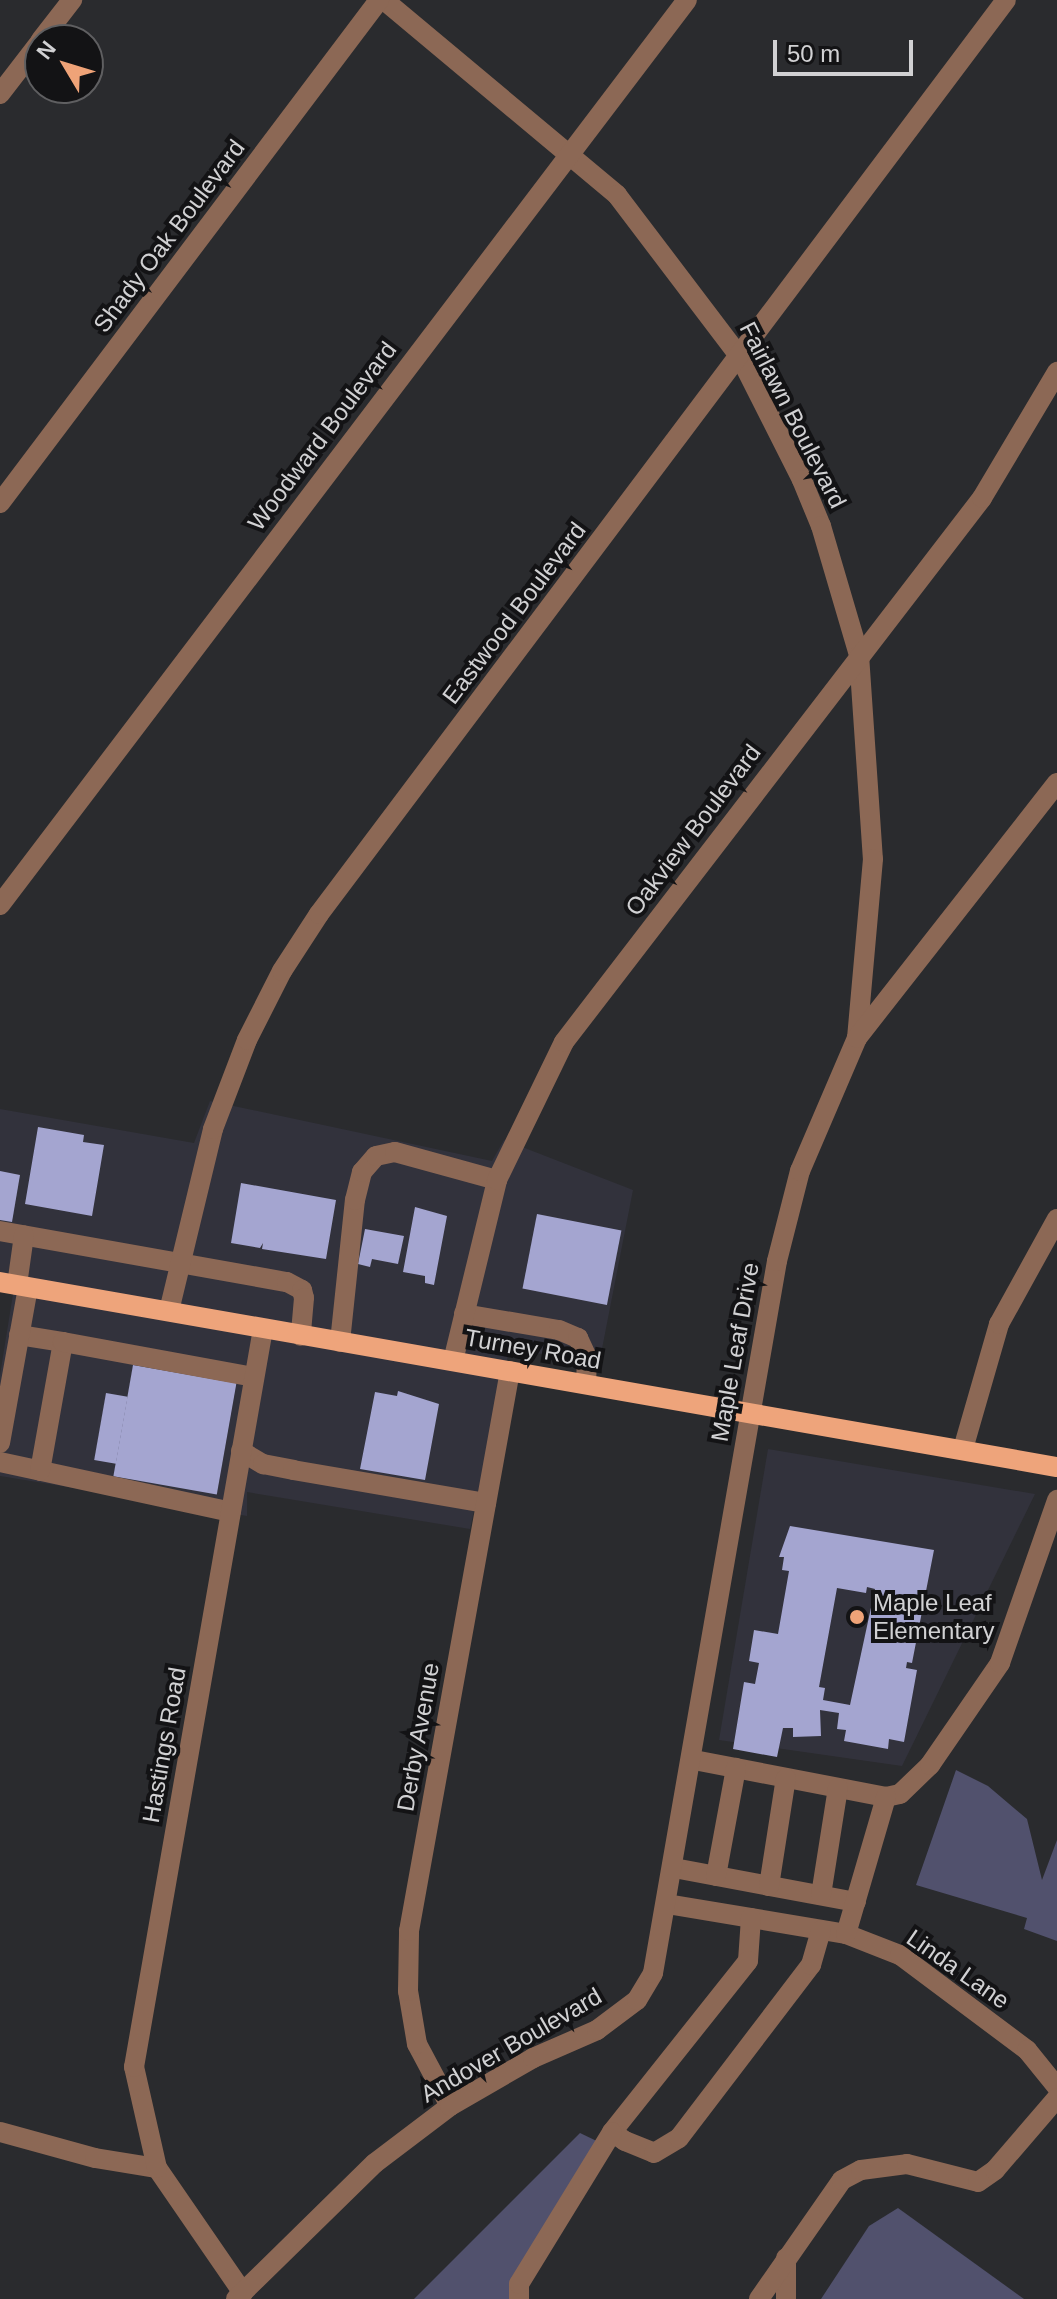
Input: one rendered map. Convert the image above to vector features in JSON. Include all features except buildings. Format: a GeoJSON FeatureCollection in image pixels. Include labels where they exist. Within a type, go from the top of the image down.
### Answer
{"type":"FeatureCollection","features":[{"type":"Feature","properties":{"kind":"main road","name":"Turney Road"},"geometry":{"type":"LineString","coordinates":[[15,1284],[1057,1467]]}},
{"type":"Feature","properties":{"kind":"street"},"geometry":{"type":"LineString","coordinates":[[54,24],[72,0]]}},
{"type":"Feature","properties":{"kind":"street","name":"Fairlawn Boulevard"},"geometry":{"type":"LineString","coordinates":[[381,0],[570,152],[648,231],[740,357],[821,526],[859,655],[873,859],[857,1038]]}},
{"type":"Feature","properties":{"kind":"street","name":"Shady Oak Boulevard"},"geometry":{"type":"LineString","coordinates":[[0,503],[381,0]]}},
{"type":"Feature","properties":{"kind":"street","name":"Woodward Boulevard"},"geometry":{"type":"LineString","coordinates":[[0,905],[687,0]]}},
{"type":"Feature","properties":{"kind":"street","name":"Eastwood Boulevard"},"geometry":{"type":"LineString","coordinates":[[169,1311],[213,1129],[247,1040],[282,971],[319,914],[1006,0]]}},
{"type":"Feature","properties":{"kind":"street"},"geometry":{"type":"LineString","coordinates":[[0,94],[24,63]]}},
{"type":"Feature","properties":{"kind":"street","name":"Oakview Boulevard"},"geometry":{"type":"LineString","coordinates":[[453,1361],[497,1180],[564,1042],[982,498],[1057,372]]}},
{"type":"Feature","properties":{"kind":"street","name":"Maple Leaf Drive"},"geometry":{"type":"LineString","coordinates":[[637,2000],[653,1973],[674,1868],[786,1214],[857,1038],[1057,783]]}},
{"type":"Feature","properties":{"kind":"street"},"geometry":{"type":"LineString","coordinates":[[340,1342],[355,1200],[362,1172],[376,1156],[395,1152],[497,1180]]}},
{"type":"Feature","properties":{"kind":"street"},"geometry":{"type":"LineString","coordinates":[[963,1449],[999,1324],[1057,1219]]}},
{"type":"Feature","properties":{"kind":"street"},"geometry":{"type":"LineString","coordinates":[[0,1231],[180,1259],[294,1285],[304,1298],[301,1336]]}},
{"type":"Feature","properties":{"kind":"street"},"geometry":{"type":"LineString","coordinates":[[0,1443],[19,1335],[15,1284],[24,1235]]}},
{"type":"Feature","properties":{"kind":"street"},"geometry":{"type":"LineString","coordinates":[[464,1314],[559,1330],[578,1338],[587,1357],[586,1384]]}},
{"type":"Feature","properties":{"kind":"street","name":"Hastings Road"},"geometry":{"type":"LineString","coordinates":[[157,2168],[134,2067],[263,1329]]}},
{"type":"Feature","properties":{"kind":"street"},"geometry":{"type":"LineString","coordinates":[[19,1335],[254,1377]]}},
{"type":"Feature","properties":{"kind":"street"},"geometry":{"type":"LineString","coordinates":[[40,1471],[63,1342]]}},
{"type":"Feature","properties":{"kind":"street","name":"Derby Avenue"},"geometry":{"type":"LineString","coordinates":[[450,2106],[417,2044],[408,1991],[409,1931],[510,1371]]}},
{"type":"Feature","properties":{"kind":"street"},"geometry":{"type":"LineString","coordinates":[[241,1451],[255,1461],[293,1470],[486,1503]]}},
{"type":"Feature","properties":{"kind":"street"},"geometry":{"type":"LineString","coordinates":[[0,1462],[231,1512]]}},
{"type":"Feature","properties":{"kind":"street"},"geometry":{"type":"LineString","coordinates":[[694,1760],[886,1797],[900,1794],[930,1765],[1000,1663],[1057,1500]]}},
{"type":"Feature","properties":{"kind":"street"},"geometry":{"type":"LineString","coordinates":[[716,1876],[736,1768]]}},
{"type":"Feature","properties":{"kind":"street"},"geometry":{"type":"LineString","coordinates":[[769,1886],[786,1778]]}},
{"type":"Feature","properties":{"kind":"street"},"geometry":{"type":"LineString","coordinates":[[821,1895],[838,1788]]}},
{"type":"Feature","properties":{"kind":"street"},"geometry":{"type":"LineString","coordinates":[[846,1934],[886,1797]]}},
{"type":"Feature","properties":{"kind":"street"},"geometry":{"type":"LineString","coordinates":[[674,1868],[856,1902]]}},
{"type":"Feature","properties":{"kind":"street","name":"Linda Lane"},"geometry":{"type":"LineString","coordinates":[[667,1904],[846,1934],[900,1955],[1027,2050],[1057,2087]]}},
{"type":"Feature","properties":{"kind":"street"},"geometry":{"type":"LineString","coordinates":[[519,2299],[519,2284],[612,2132],[748,1961],[751,1918]]}},
{"type":"Feature","properties":{"kind":"street"},"geometry":{"type":"LineString","coordinates":[[612,2132],[654,2153],[679,2138],[811,1965],[821,1930]]}},
{"type":"Feature","properties":{"kind":"street","name":"Andover Boulevard"},"geometry":{"type":"LineString","coordinates":[[239,2296],[375,2163],[450,2106],[533,2058],[597,2030],[637,2000]]}},
{"type":"Feature","properties":{"kind":"street"},"geometry":{"type":"LineString","coordinates":[[759,2299],[842,2180],[861,2170],[907,2164],[978,2182],[995,2170],[1057,2098]]}},
{"type":"Feature","properties":{"kind":"street"},"geometry":{"type":"LineString","coordinates":[[0,2132],[95,2158],[157,2168],[239,2296]]}},
{"type":"Feature","properties":{"kind":"street"},"geometry":{"type":"LineString","coordinates":[[786,2258],[786,2299]]}},
{"type":"Feature","properties":{"kind":"shaded area"},"geometry":{"type":"Polygon","coordinates":[[[210,1101],[492,1161],[504,1140],[633,1190],[600,1359],[509,1351],[470,1529],[247,1492],[247,1516],[0,1476],[0,1375],[13,1294],[0,1291],[0,1109],[194,1143],[210,1101]]]}},
{"type":"Feature","properties":{"kind":"shaded area","name":"Maple Leaf Elementary"},"geometry":{"type":"Polygon","coordinates":[[[768,1449],[1035,1494],[902,1766],[719,1740],[768,1449]]]}},
{"type":"Feature","properties":{"kind":"shaded area"},"geometry":{"type":"Polygon","coordinates":[[[956,1770],[988,1786],[1027,1819],[1042,1880],[1057,1840],[1057,1941],[1024,1929],[1027,1918],[916,1885],[956,1770]]]}},
{"type":"Feature","properties":{"kind":"shaded area"},"geometry":{"type":"Polygon","coordinates":[[[580,2133],[605,2145],[510,2299],[414,2299],[580,2133]]]}},
{"type":"Feature","properties":{"kind":"shaded area"},"geometry":{"type":"Polygon","coordinates":[[[898,2208],[1024,2299],[821,2299],[869,2226],[898,2208]]]}},
{"type":"Feature","properties":{"kind":"place","name":"Maple Leaf Elementary"},"geometry":{"type":"Point","coordinates":[857,1617]}}]}
